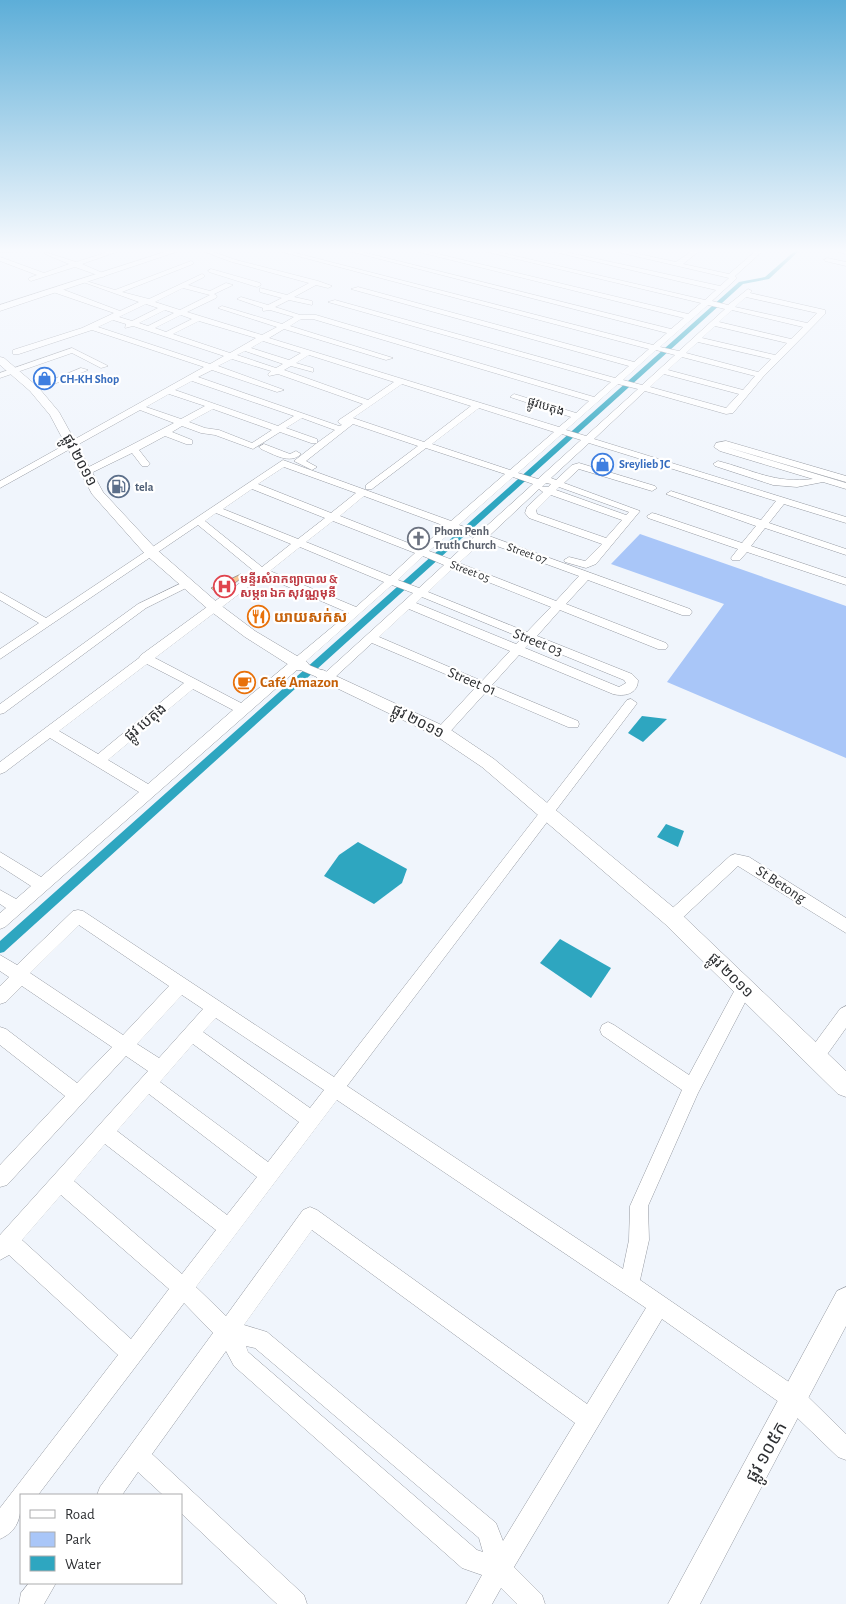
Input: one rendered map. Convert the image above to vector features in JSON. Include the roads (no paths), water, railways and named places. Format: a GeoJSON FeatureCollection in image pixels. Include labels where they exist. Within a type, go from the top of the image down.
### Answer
{"type":"FeatureCollection","features":[{"type":"Feature","properties":{"kind":"main road","name":"ផ្លូវ ២០១១"},"geometry":{"type":"LineString","coordinates":[[0,360],[34,389],[55,414],[104,501],[151,552],[214,607],[250,634],[300,664]]}},
{"type":"Feature","properties":{"kind":"main road","name":"ផ្លូវ ២០១១"},"geometry":{"type":"LineString","coordinates":[[326,676],[442,732],[488,763],[672,918],[846,1086]]}},
{"type":"Feature","properties":{"kind":"main road","name":"ផ្លូវ ១០៥ក"},"geometry":{"type":"LineString","coordinates":[[683,1604],[846,1300]]}},
{"type":"Feature","properties":{"kind":"street"},"geometry":{"type":"LineString","coordinates":[[16,352],[97,324]]}},
{"type":"Feature","properties":{"kind":"street"},"geometry":{"type":"LineString","coordinates":[[114,334],[133,324],[369,403]]}},
{"type":"Feature","properties":{"kind":"street"},"geometry":{"type":"LineString","coordinates":[[148,329],[158,324]]}},
{"type":"Feature","properties":{"kind":"street"},"geometry":{"type":"LineString","coordinates":[[150,346],[188,324]]}},
{"type":"Feature","properties":{"kind":"street"},"geometry":{"type":"LineString","coordinates":[[218,324],[846,520]]}},
{"type":"Feature","properties":{"kind":"street"},"geometry":{"type":"LineString","coordinates":[[231,328],[239,324]]}},
{"type":"Feature","properties":{"kind":"street"},"geometry":{"type":"LineString","coordinates":[[273,324],[389,358]]}},
{"type":"Feature","properties":{"kind":"street"},"geometry":{"type":"LineString","coordinates":[[0,485],[288,324]]}},
{"type":"Feature","properties":{"kind":"street"},"geometry":{"type":"LineString","coordinates":[[336,324],[595,400]]}},
{"type":"Feature","properties":{"kind":"street"},"geometry":{"type":"LineString","coordinates":[[407,324],[726,412],[730,411],[760,375],[810,324]]}},
{"type":"Feature","properties":{"kind":"street"},"geometry":{"type":"LineString","coordinates":[[418,327],[423,324]]}},
{"type":"Feature","properties":{"kind":"street"},"geometry":{"type":"LineString","coordinates":[[493,324],[537,334],[636,364]]}},
{"type":"Feature","properties":{"kind":"street"},"geometry":{"type":"LineString","coordinates":[[608,324],[657,348],[760,375]]}},
{"type":"Feature","properties":{"kind":"street"},"geometry":{"type":"LineString","coordinates":[[641,324],[673,332]]}},
{"type":"Feature","properties":{"kind":"street"},"geometry":{"type":"LineString","coordinates":[[0,922],[242,709],[300,664],[456,524],[563,432],[595,400],[657,348],[682,324]]}},
{"type":"Feature","properties":{"kind":"street"},"geometry":{"type":"LineString","coordinates":[[326,676],[408,604],[712,324]]}},
{"type":"Feature","properties":{"kind":"street"},"geometry":{"type":"LineString","coordinates":[[717,324],[793,342]]}},
{"type":"Feature","properties":{"kind":"street"},"geometry":{"type":"LineString","coordinates":[[798,324],[808,326]]}},
{"type":"Feature","properties":{"kind":"street"},"geometry":{"type":"LineString","coordinates":[[92,326],[280,390]]}},
{"type":"Feature","properties":{"kind":"street"},"geometry":{"type":"LineString","coordinates":[[526,342],[537,334]]}},
{"type":"Feature","properties":{"kind":"street"},"geometry":{"type":"LineString","coordinates":[[697,338],[778,358]]}},
{"type":"Feature","properties":{"kind":"street"},"geometry":{"type":"LineString","coordinates":[[172,354],[191,343]]}},
{"type":"Feature","properties":{"kind":"street"},"geometry":{"type":"LineString","coordinates":[[252,363],[285,345]]}},
{"type":"Feature","properties":{"kind":"street"},"geometry":{"type":"LineString","coordinates":[[511,353],[519,347]]}},
{"type":"Feature","properties":{"kind":"street"},"geometry":{"type":"LineString","coordinates":[[245,348],[310,370]]}},
{"type":"Feature","properties":{"kind":"street"},"geometry":{"type":"LineString","coordinates":[[0,376],[72,350],[104,366]]}},
{"type":"Feature","properties":{"kind":"street"},"geometry":{"type":"LineString","coordinates":[[86,472],[224,401],[308,352]]}},
{"type":"Feature","properties":{"kind":"street"},"geometry":{"type":"LineString","coordinates":[[34,389],[84,370]]}},
{"type":"Feature","properties":{"kind":"street"},"geometry":{"type":"LineString","coordinates":[[662,371],[744,393]]}},
{"type":"Feature","properties":{"kind":"street"},"geometry":{"type":"LineString","coordinates":[[192,378],[224,401],[252,409],[279,430],[314,441]]}},
{"type":"Feature","properties":{"kind":"street"},"geometry":{"type":"LineString","coordinates":[[366,490],[299,461],[369,403],[401,381]]}},
{"type":"Feature","properties":{"kind":"street"},"geometry":{"type":"LineString","coordinates":[[169,391],[224,401],[252,409],[301,415],[335,427]]}},
{"type":"Feature","properties":{"kind":"street","name":"ផ្លូវបេតុង"},"geometry":{"type":"LineString","coordinates":[[514,397],[578,416]]}},
{"type":"Feature","properties":{"kind":"street"},"geometry":{"type":"LineString","coordinates":[[0,769],[145,658],[262,572],[478,405]]}},
{"type":"Feature","properties":{"kind":"street"},"geometry":{"type":"LineString","coordinates":[[139,407],[204,431],[216,432],[253,446],[301,415]]}},
{"type":"Feature","properties":{"kind":"street"},"geometry":{"type":"LineString","coordinates":[[264,448],[291,458],[335,427],[349,420],[513,475],[539,483],[558,484],[635,510],[592,562],[586,565],[483,533]]}},
{"type":"Feature","properties":{"kind":"street"},"geometry":{"type":"LineString","coordinates":[[164,432],[189,442]]}},
{"type":"Feature","properties":{"kind":"street"},"geometry":{"type":"LineString","coordinates":[[846,479],[726,444],[719,445],[723,449],[846,486]]}},
{"type":"Feature","properties":{"kind":"street"},"geometry":{"type":"LineString","coordinates":[[134,448],[145,464]]}},
{"type":"Feature","properties":{"kind":"street","name":"Street 07"},"geometry":{"type":"LineString","coordinates":[[250,485],[283,463],[366,490],[483,533],[586,575],[686,612]]}},
{"type":"Feature","properties":{"kind":"street"},"geometry":{"type":"LineString","coordinates":[[718,464],[779,483],[798,484],[825,480]]}},
{"type":"Feature","properties":{"kind":"street"},"geometry":{"type":"LineString","coordinates":[[607,542],[533,516],[530,513],[531,509],[575,467],[579,466],[652,488]]}},
{"type":"Feature","properties":{"kind":"street"},"geometry":{"type":"LineString","coordinates":[[539,483],[550,491],[628,519]]}},
{"type":"Feature","properties":{"kind":"street"},"geometry":{"type":"LineString","coordinates":[[0,655],[250,485]]}},
{"type":"Feature","properties":{"kind":"street","name":"Street 05"},"geometry":{"type":"LineString","coordinates":[[250,485],[662,646]]}},
{"type":"Feature","properties":{"kind":"street"},"geometry":{"type":"LineString","coordinates":[[671,494],[846,552]]}},
{"type":"Feature","properties":{"kind":"street"},"geometry":{"type":"LineString","coordinates":[[736,558],[782,500]]}},
{"type":"Feature","properties":{"kind":"street","name":"Street 03"},"geometry":{"type":"LineString","coordinates":[[215,509],[628,678],[632,680],[632,684],[627,690],[622,692],[408,604]]}},
{"type":"Feature","properties":{"kind":"street"},"geometry":{"type":"LineString","coordinates":[[652,516],[846,582]]}},
{"type":"Feature","properties":{"kind":"street"},"geometry":{"type":"LineString","coordinates":[[198,520],[262,572],[357,612]]}},
{"type":"Feature","properties":{"kind":"street"},"geometry":{"type":"LineString","coordinates":[[442,732],[586,575]]}},
{"type":"Feature","properties":{"kind":"street"},"geometry":{"type":"LineString","coordinates":[[1,707],[142,606],[186,584]]}},
{"type":"Feature","properties":{"kind":"street"},"geometry":{"type":"LineString","coordinates":[[0,595],[46,623]]}},
{"type":"Feature","properties":{"kind":"street","name":"Street 01"},"geometry":{"type":"LineString","coordinates":[[370,638],[573,724]]}},
{"type":"Feature","properties":{"kind":"street"},"geometry":{"type":"LineString","coordinates":[[145,658],[242,709]]}},
{"type":"Feature","properties":{"kind":"street"},"geometry":{"type":"LineString","coordinates":[[572,672],[583,660]]}},
{"type":"Feature","properties":{"kind":"street","name":"ផ្លូវ ២០១១"},"geometry":{"type":"LineString","coordinates":[[300,664],[326,676]]}},
{"type":"Feature","properties":{"kind":"street","name":"ផ្លូវ បេតុង"},"geometry":{"type":"LineString","coordinates":[[98,761],[192,683]]}},
{"type":"Feature","properties":{"kind":"street"},"geometry":{"type":"LineString","coordinates":[[25,1494],[631,703]]}},
{"type":"Feature","properties":{"kind":"street"},"geometry":{"type":"LineString","coordinates":[[49,732],[149,791]]}},
{"type":"Feature","properties":{"kind":"street"},"geometry":{"type":"LineString","coordinates":[[0,858],[41,885]]}},
{"type":"Feature","properties":{"kind":"street","name":"St Betong"},"geometry":{"type":"LineString","coordinates":[[672,918],[735,860],[744,860],[846,926]]}},
{"type":"Feature","properties":{"kind":"street"},"geometry":{"type":"LineString","coordinates":[[0,896],[17,907]]}},
{"type":"Feature","properties":{"kind":"street"},"geometry":{"type":"LineString","coordinates":[[0,997],[11,969],[78,916],[659,1305],[794,1399],[846,1449]]}},
{"type":"Feature","properties":{"kind":"street"},"geometry":{"type":"LineString","coordinates":[[11,969],[160,1069]]}},
{"type":"Feature","properties":{"kind":"street"},"geometry":{"type":"LineString","coordinates":[[0,1178],[181,985]]}},
{"type":"Feature","properties":{"kind":"street"},"geometry":{"type":"LineString","coordinates":[[629,1285],[639,1240],[639,1206],[692,1087],[744,989]]}},
{"type":"Feature","properties":{"kind":"street"},"geometry":{"type":"LineString","coordinates":[[132,1354],[4,1246],[215,1007]]}},
{"type":"Feature","properties":{"kind":"street"},"geometry":{"type":"LineString","coordinates":[[815,1057],[846,1014]]}},
{"type":"Feature","properties":{"kind":"street"},"geometry":{"type":"LineString","coordinates":[[608,1030],[692,1087]]}},
{"type":"Feature","properties":{"kind":"street"},"geometry":{"type":"LineString","coordinates":[[192,1034],[312,1120]]}},
{"type":"Feature","properties":{"kind":"street"},"geometry":{"type":"LineString","coordinates":[[0,1035],[78,1095]]}},
{"type":"Feature","properties":{"kind":"street"},"geometry":{"type":"LineString","coordinates":[[148,1083],[270,1175]]}},
{"type":"Feature","properties":{"kind":"street"},"geometry":{"type":"LineString","coordinates":[[104,1132],[229,1228]]}},
{"type":"Feature","properties":{"kind":"street"},"geometry":{"type":"LineString","coordinates":[[60,1182],[183,1288],[227,1332],[242,1360],[470,1560],[500,1569]]}},
{"type":"Feature","properties":{"kind":"street"},"geometry":{"type":"LineString","coordinates":[[109,1494],[310,1216],[590,1420]]}},
{"type":"Feature","properties":{"kind":"street"},"geometry":{"type":"LineString","coordinates":[[478,1604],[659,1305]]}},
{"type":"Feature","properties":{"kind":"street"},"geometry":{"type":"LineString","coordinates":[[227,1332],[260,1338],[488,1531],[500,1569],[533,1604]]}},
{"type":"Feature","properties":{"kind":"street"},"geometry":{"type":"LineString","coordinates":[[137,1455],[178,1494]]}},
{"type":"Feature","properties":{"kind":"street"},"geometry":{"type":"LineString","coordinates":[[182,1498],[295,1604]]}},
{"type":"Feature","properties":{"kind":"street"},"geometry":{"type":"LineString","coordinates":[[0,1527],[20,1500]]}},
{"type":"Feature","properties":{"kind":"street"},"geometry":{"type":"LineString","coordinates":[[32,1604],[30,1602],[43,1584]]}},
{"type":"Feature","properties":{"kind":"water"},"geometry":{"type":"Polygon","coordinates":[[[642,716],[667,719],[643,742],[628,733],[642,716]]]}},
{"type":"Feature","properties":{"kind":"water"},"geometry":{"type":"Polygon","coordinates":[[[666,824],[684,831],[678,847],[657,837],[666,824]]]}},
{"type":"Feature","properties":{"kind":"water"},"geometry":{"type":"Polygon","coordinates":[[[358,842],[407,869],[402,883],[374,904],[324,876],[339,855],[358,842]]]}},
{"type":"Feature","properties":{"kind":"water"},"geometry":{"type":"Polygon","coordinates":[[[560,939],[611,968],[591,998],[540,963],[560,939]]]}},
{"type":"Feature","properties":{"kind":"waterway"},"geometry":{"type":"LineString","coordinates":[[0,948],[695,324]]}},
{"type":"Feature","properties":{"kind":"place","name":"CH-KH Shop"},"geometry":{"type":"Point","coordinates":[44,379]}},
{"type":"Feature","properties":{"kind":"place","name":"Sreylieb JC"},"geometry":{"type":"Point","coordinates":[603,464]}},
{"type":"Feature","properties":{"kind":"place","name":"tela"},"geometry":{"type":"Point","coordinates":[119,487]}},
{"type":"Feature","properties":{"kind":"place","name":"Phom Penh Truth Church"},"geometry":{"type":"Point","coordinates":[418,538]}},
{"type":"Feature","properties":{"kind":"place","name":"មន្ទីរសំរាកព្យាបាល & សម្ភព ឯក សុវណ្ណមុនី"},"geometry":{"type":"Point","coordinates":[224,586]}},
{"type":"Feature","properties":{"kind":"place","name":"យាយសក់ស"},"geometry":{"type":"Point","coordinates":[258,617]}},
{"type":"Feature","properties":{"kind":"place","name":"Café Amazon"},"geometry":{"type":"Point","coordinates":[244,682]}}]}
